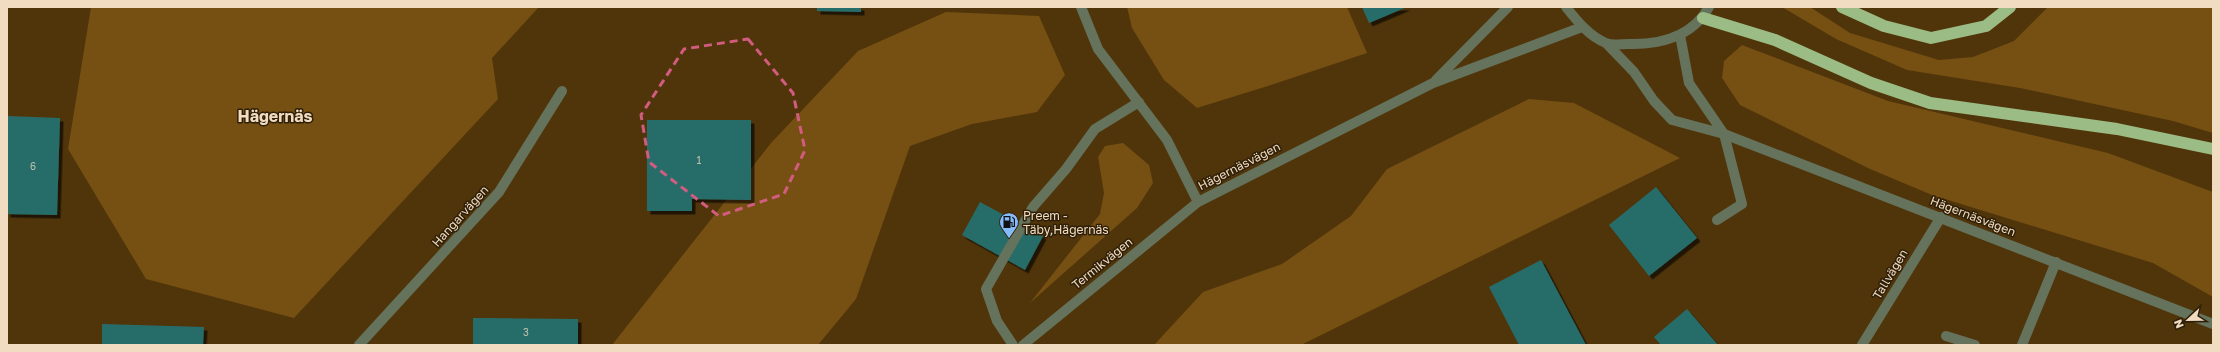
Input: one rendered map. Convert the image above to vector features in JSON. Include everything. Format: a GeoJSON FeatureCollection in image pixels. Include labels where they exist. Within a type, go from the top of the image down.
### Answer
{"type":"FeatureCollection","features":[{"type":"Feature","properties":{"kind":"highway"},"geometry":{"type":"LineString","coordinates":[[1842,7],[1884,26],[1931,38],[1986,26],[2010,7]]}},
{"type":"Feature","properties":{"kind":"highway"},"geometry":{"type":"LineString","coordinates":[[1706,12],[1775,40],[1871,83],[1930,103],[2117,129],[2213,149]]}},
{"type":"Feature","properties":{"kind":"street","name":"Hägernäsvägen"},"geometry":{"type":"LineString","coordinates":[[1081,7],[1098,49],[1167,140],[1198,202],[1433,83],[1582,27]]}},
{"type":"Feature","properties":{"kind":"street","name":"Hägernäsvägen"},"geometry":{"type":"LineString","coordinates":[[1433,83],[1508,7]]}},
{"type":"Feature","properties":{"kind":"street","name":"Hägernäsvägen"},"geometry":{"type":"LineString","coordinates":[[1566,7],[1582,27],[1607,44],[1634,72],[1654,102],[1672,120],[1724,134],[1941,217],[2213,324]]}},
{"type":"Feature","properties":{"kind":"street"},"geometry":{"type":"LineString","coordinates":[[1607,44],[1651,45],[1680,35],[1706,12]]}},
{"type":"Feature","properties":{"kind":"street"},"geometry":{"type":"LineString","coordinates":[[1680,35],[1689,83],[1724,134],[1742,204],[1717,220]]}},
{"type":"Feature","properties":{"kind":"street","name":"Hangarvägen"},"geometry":{"type":"LineString","coordinates":[[359,345],[499,192],[562,91]]}},
{"type":"Feature","properties":{"kind":"street"},"geometry":{"type":"LineString","coordinates":[[1013,345],[998,321],[986,289],[1033,207],[1066,168],[1095,129],[1139,102]]}},
{"type":"Feature","properties":{"kind":"street","name":"Termikvägen"},"geometry":{"type":"LineString","coordinates":[[1023,345],[1198,202]]}},
{"type":"Feature","properties":{"kind":"street","name":"Tallvägen"},"geometry":{"type":"LineString","coordinates":[[1862,345],[1941,217]]}},
{"type":"Feature","properties":{"kind":"street"},"geometry":{"type":"LineString","coordinates":[[2022,345],[2056,262]]}},
{"type":"Feature","properties":{"kind":"street"},"geometry":{"type":"LineString","coordinates":[[1946,336],[1975,345]]}},
{"type":"Feature","properties":{"kind":"highlighted area"},"geometry":{"type":"Polygon","coordinates":[[[748,39],[793,93],[805,150],[784,194],[719,216],[649,162],[641,115],[684,49],[748,39]]]}},
{"type":"Feature","properties":{"kind":"shaded area"},"geometry":{"type":"Polygon","coordinates":[[[91,7],[539,7],[492,58],[498,99],[294,318],[146,279],[68,149],[91,7]]]}},
{"type":"Feature","properties":{"kind":"shaded area"},"geometry":{"type":"Polygon","coordinates":[[[1127,7],[1347,7],[1367,53],[1197,108],[1164,80],[1132,28],[1127,7]]]}},
{"type":"Feature","properties":{"kind":"shaded area"},"geometry":{"type":"Polygon","coordinates":[[[1782,7],[1810,7],[1850,33],[1939,60],[1973,57],[2014,41],[2048,7],[2213,7],[2213,133],[2173,121],[2020,88],[1907,70],[1836,39],[1782,7]]]}},
{"type":"Feature","properties":{"kind":"shaded area"},"geometry":{"type":"Polygon","coordinates":[[[946,12],[1039,16],[1065,75],[1037,112],[972,124],[910,146],[856,299],[818,345],[612,345],[771,143],[858,51],[946,12]]]}},
{"type":"Feature","properties":{"kind":"shaded area"},"geometry":{"type":"Polygon","coordinates":[[[1742,45],[1888,101],[2108,153],[2213,192],[2213,297],[2153,263],[1932,195],[1870,169],[1740,105],[1722,78],[1724,61],[1742,45]]]}},
{"type":"Feature","properties":{"kind":"shaded area"},"geometry":{"type":"Polygon","coordinates":[[[1529,99],[1574,103],[1680,158],[1301,345],[1154,345],[1203,292],[1282,264],[1351,216],[1387,169],[1529,99]]]}},
{"type":"Feature","properties":{"kind":"shaded area"},"geometry":{"type":"Polygon","coordinates":[[[1123,143],[1149,165],[1153,183],[1137,208],[1030,303],[1100,214],[1104,193],[1098,157],[1105,146],[1123,143]]]}},
{"type":"Feature","properties":{"kind":"building"},"geometry":{"type":"Polygon","coordinates":[[[817,7],[861,7],[861,12],[817,11],[817,7]]]}},
{"type":"Feature","properties":{"kind":"building"},"geometry":{"type":"Polygon","coordinates":[[[1362,7],[1407,7],[1369,23],[1362,7]]]}},
{"type":"Feature","properties":{"kind":"building"},"geometry":{"type":"Polygon","coordinates":[[[7,116],[60,118],[57,215],[7,214],[7,116]]]}},
{"type":"Feature","properties":{"kind":"building"},"geometry":{"type":"Polygon","coordinates":[[[647,120],[751,120],[751,200],[692,199],[692,211],[647,211],[647,120]]]}},
{"type":"Feature","properties":{"kind":"building"},"geometry":{"type":"Polygon","coordinates":[[[1656,187],[1697,238],[1649,276],[1609,225],[1656,187]]]}},
{"type":"Feature","properties":{"kind":"building"},"geometry":{"type":"Polygon","coordinates":[[[980,202],[1043,236],[1025,270],[962,235],[980,202]]]}},
{"type":"Feature","properties":{"kind":"building"},"geometry":{"type":"Polygon","coordinates":[[[1541,260],[1586,345],[1519,345],[1489,287],[1541,260]]]}},
{"type":"Feature","properties":{"kind":"building"},"geometry":{"type":"Polygon","coordinates":[[[1687,309],[1718,345],[1661,345],[1654,337],[1687,309]]]}},
{"type":"Feature","properties":{"kind":"building"},"geometry":{"type":"Polygon","coordinates":[[[473,318],[578,319],[578,345],[473,345],[473,318]]]}},
{"type":"Feature","properties":{"kind":"building"},"geometry":{"type":"Polygon","coordinates":[[[102,324],[204,327],[203,345],[102,345],[102,324]]]}},
{"type":"Feature","properties":{"kind":"place","name":"Preem - Täby,Hägernäs"},"geometry":{"type":"Point","coordinates":[1009,239]}},
{"type":"Feature","properties":{"kind":"district","name":"Hägernäs"},"geometry":{"type":"Point","coordinates":[275,116]}}]}
